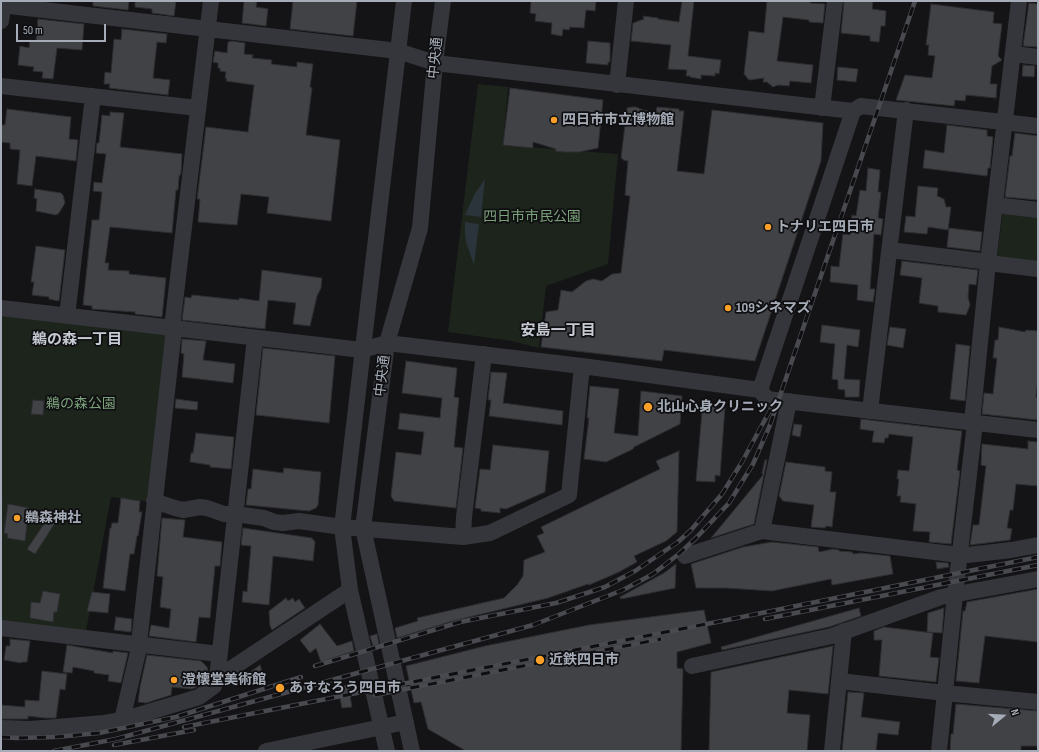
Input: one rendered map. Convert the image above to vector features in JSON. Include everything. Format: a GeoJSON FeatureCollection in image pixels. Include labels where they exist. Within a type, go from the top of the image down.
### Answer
{"type":"FeatureCollection","features":[{"type":"Feature","properties":{"kind":"street"},"geometry":{"type":"LineString","coordinates":[[122,720],[138,652],[173,338],[172,328],[211,1]]}},
{"type":"Feature","properties":{"kind":"street","name":"中央通"},"geometry":{"type":"LineString","coordinates":[[387,751],[350,590],[342,527],[404,1]]}},
{"type":"Feature","properties":{"kind":"street","name":"中央通"},"geometry":{"type":"LineString","coordinates":[[412,751],[363,528],[387,343],[420,228],[435,63],[443,1]]}},
{"type":"Feature","properties":{"kind":"street"},"geometry":{"type":"LineString","coordinates":[[617,85],[626,1]]}},
{"type":"Feature","properties":{"kind":"street"},"geometry":{"type":"LineString","coordinates":[[822,108],[835,1]]}},
{"type":"Feature","properties":{"kind":"street"},"geometry":{"type":"LineString","coordinates":[[939,751],[974,422],[988,262],[1019,1]]}},
{"type":"Feature","properties":{"kind":"street"},"geometry":{"type":"LineString","coordinates":[[1,22],[2,4],[398,51],[435,63],[853,112]]}},
{"type":"Feature","properties":{"kind":"street"},"geometry":{"type":"LineString","coordinates":[[1013,54],[1038,57]]}},
{"type":"Feature","properties":{"kind":"street"},"geometry":{"type":"LineString","coordinates":[[1,86],[198,108]]}},
{"type":"Feature","properties":{"kind":"street"},"geometry":{"type":"LineString","coordinates":[[68,316],[93,96]]}},
{"type":"Feature","properties":{"kind":"street"},"geometry":{"type":"LineString","coordinates":[[760,390],[853,112],[861,106],[1038,126]]}},
{"type":"Feature","properties":{"kind":"street"},"geometry":{"type":"LineString","coordinates":[[870,411],[906,110]]}},
{"type":"Feature","properties":{"kind":"street"},"geometry":{"type":"LineString","coordinates":[[995,205],[1038,210]]}},
{"type":"Feature","properties":{"kind":"street"},"geometry":{"type":"LineString","coordinates":[[890,250],[1038,269]]}},
{"type":"Feature","properties":{"kind":"street"},"geometry":{"type":"LineString","coordinates":[[1,308],[362,350],[387,343],[484,354],[760,390],[767,400],[789,401],[1038,430]]}},
{"type":"Feature","properties":{"kind":"street"},"geometry":{"type":"LineString","coordinates":[[1,728],[30,729],[104,724],[199,697],[214,686],[219,654],[255,338]]}},
{"type":"Feature","properties":{"kind":"street"},"geometry":{"type":"LineString","coordinates":[[463,537],[464,517],[484,354]]}},
{"type":"Feature","properties":{"kind":"street"},"geometry":{"type":"LineString","coordinates":[[154,502],[183,510],[200,507],[224,514],[264,518],[274,522],[283,523],[298,521],[342,527],[463,537],[490,533],[569,495],[582,366]]}},
{"type":"Feature","properties":{"kind":"street"},"geometry":{"type":"LineString","coordinates":[[762,531],[789,401]]}},
{"type":"Feature","properties":{"kind":"street"},"geometry":{"type":"LineString","coordinates":[[685,556],[762,531],[960,555],[1011,550],[1038,545]]}},
{"type":"Feature","properties":{"kind":"street"},"geometry":{"type":"LineString","coordinates":[[692,666],[832,636],[941,597],[1038,579]]}},
{"type":"Feature","properties":{"kind":"street"},"geometry":{"type":"LineString","coordinates":[[216,678],[350,590]]}},
{"type":"Feature","properties":{"kind":"street"},"geometry":{"type":"LineString","coordinates":[[1,630],[219,654]]}},
{"type":"Feature","properties":{"kind":"street"},"geometry":{"type":"LineString","coordinates":[[832,751],[844,631]]}},
{"type":"Feature","properties":{"kind":"street"},"geometry":{"type":"LineString","coordinates":[[839,681],[1038,702]]}},
{"type":"Feature","properties":{"kind":"street"},"geometry":{"type":"LineString","coordinates":[[273,750],[406,722]]}},
{"type":"Feature","properties":{"kind":"green space","name":"四日市市民公園"},"geometry":{"type":"Polygon","coordinates":[[[478,84],[508,87],[503,145],[618,154],[608,264],[546,286],[539,348],[511,341],[448,332],[478,84]]]}},
{"type":"Feature","properties":{"kind":"green space"},"geometry":{"type":"Polygon","coordinates":[[[1003,210],[1038,213],[1038,263],[1000,259],[997,256],[1003,210]]]}},
{"type":"Feature","properties":{"kind":"green space","name":"鵜の森公園"},"geometry":{"type":"Polygon","coordinates":[[[1,313],[165,333],[169,338],[151,502],[111,497],[86,631],[1,621],[1,313]]]}},
{"type":"Feature","properties":{"kind":"shaded area"},"geometry":{"type":"Polygon","coordinates":[[[485,179],[481,217],[465,215],[474,195],[485,179]]]}},
{"type":"Feature","properties":{"kind":"shaded area"},"geometry":{"type":"Polygon","coordinates":[[[465,222],[479,224],[474,265],[466,242],[465,222]]]}},
{"type":"Feature","properties":{"kind":"building"},"geometry":{"type":"Polygon","coordinates":[[[93,1],[129,1],[128,10],[93,6],[93,1]]]}},
{"type":"Feature","properties":{"kind":"building"},"geometry":{"type":"Polygon","coordinates":[[[135,1],[176,1],[174,16],[152,13],[152,9],[135,7],[135,1]]]}},
{"type":"Feature","properties":{"kind":"building"},"geometry":{"type":"Polygon","coordinates":[[[244,1],[257,1],[256,7],[268,9],[266,26],[242,23],[244,1]]]}},
{"type":"Feature","properties":{"kind":"building"},"geometry":{"type":"Polygon","coordinates":[[[293,1],[357,1],[353,36],[290,29],[293,1]]]}},
{"type":"Feature","properties":{"kind":"building"},"geometry":{"type":"Polygon","coordinates":[[[531,1],[596,1],[595,11],[586,10],[584,28],[570,27],[569,30],[563,29],[562,36],[551,34],[552,23],[535,21],[536,14],[530,13],[531,1]]]}},
{"type":"Feature","properties":{"kind":"building"},"geometry":{"type":"Polygon","coordinates":[[[682,1],[694,1],[688,56],[721,60],[719,74],[715,73],[715,76],[701,75],[701,79],[686,76],[687,70],[668,69],[671,45],[631,41],[633,23],[644,19],[643,16],[679,22],[682,1]]]}},
{"type":"Feature","properties":{"kind":"building"},"geometry":{"type":"Polygon","coordinates":[[[767,1],[810,1],[810,3],[825,4],[823,23],[783,17],[777,61],[813,65],[811,83],[790,81],[789,86],[778,85],[773,87],[767,82],[763,82],[764,78],[749,80],[744,74],[749,31],[764,33],[767,1]]]}},
{"type":"Feature","properties":{"kind":"building"},"geometry":{"type":"Polygon","coordinates":[[[844,1],[873,1],[872,9],[886,11],[885,26],[881,26],[879,42],[870,41],[870,36],[841,33],[844,1]]]}},
{"type":"Feature","properties":{"kind":"building"},"geometry":{"type":"Polygon","coordinates":[[[1029,3],[1038,4],[1038,47],[1023,46],[1029,3]]]}},
{"type":"Feature","properties":{"kind":"building"},"geometry":{"type":"Polygon","coordinates":[[[931,4],[994,12],[993,23],[1002,24],[998,56],[1002,60],[992,66],[990,84],[997,84],[996,98],[966,95],[965,101],[955,100],[954,106],[896,100],[905,75],[932,78],[935,56],[928,55],[929,45],[926,45],[931,4]]]}},
{"type":"Feature","properties":{"kind":"building"},"geometry":{"type":"Polygon","coordinates":[[[38,19],[84,24],[82,50],[57,48],[53,79],[42,78],[43,72],[33,71],[34,67],[18,65],[20,46],[29,48],[30,40],[36,41],[38,19]]]}},
{"type":"Feature","properties":{"kind":"building"},"geometry":{"type":"Polygon","coordinates":[[[122,29],[167,34],[166,43],[157,42],[153,78],[170,80],[168,95],[109,88],[110,84],[104,84],[105,72],[111,73],[114,39],[121,40],[122,29]]]}},
{"type":"Feature","properties":{"kind":"building"},"geometry":{"type":"Polygon","coordinates":[[[232,41],[245,43],[244,54],[253,55],[252,58],[272,60],[271,64],[297,67],[297,62],[313,64],[310,87],[312,88],[306,135],[340,140],[331,221],[267,213],[269,197],[241,194],[237,225],[198,222],[200,199],[197,199],[206,127],[248,132],[254,85],[226,81],[226,72],[220,71],[220,68],[218,68],[218,63],[213,62],[215,51],[227,53],[228,42],[232,41]]]}},
{"type":"Feature","properties":{"kind":"building"},"geometry":{"type":"Polygon","coordinates":[[[588,41],[610,43],[610,62],[608,62],[608,65],[586,63],[588,41]]]}},
{"type":"Feature","properties":{"kind":"building"},"geometry":{"type":"Polygon","coordinates":[[[1023,65],[1035,66],[1034,77],[1022,76],[1023,65]]]}},
{"type":"Feature","properties":{"kind":"building"},"geometry":{"type":"Polygon","coordinates":[[[838,67],[858,69],[856,82],[837,80],[838,67]]]}},
{"type":"Feature","properties":{"kind":"building","name":"四日市市立博物館"},"geometry":{"type":"Polygon","coordinates":[[[510,88],[603,100],[598,148],[579,152],[564,152],[555,151],[556,149],[533,142],[533,148],[503,145],[510,88]]]}},
{"type":"Feature","properties":{"kind":"building"},"geometry":{"type":"Polygon","coordinates":[[[632,107],[656,112],[657,107],[679,109],[679,111],[684,111],[677,171],[704,174],[712,110],[823,123],[821,161],[755,361],[664,350],[662,361],[541,347],[546,312],[558,310],[561,290],[572,292],[586,281],[593,279],[602,281],[612,274],[621,273],[630,196],[625,195],[628,161],[621,158],[627,108],[632,107]]]}},
{"type":"Feature","properties":{"kind":"building"},"geometry":{"type":"Polygon","coordinates":[[[7,109],[71,117],[69,139],[78,140],[76,161],[36,156],[32,186],[17,184],[20,150],[10,149],[10,143],[1,142],[1,125],[5,125],[7,109]]]}},
{"type":"Feature","properties":{"kind":"building"},"geometry":{"type":"Polygon","coordinates":[[[110,112],[124,113],[120,147],[182,154],[181,173],[179,177],[178,190],[176,190],[172,233],[110,227],[105,263],[109,263],[108,270],[129,271],[129,274],[166,278],[162,317],[135,314],[135,312],[92,309],[92,306],[83,305],[92,220],[99,220],[102,192],[93,191],[94,182],[102,183],[106,154],[96,153],[97,143],[99,143],[102,115],[110,116],[110,112]]]}},
{"type":"Feature","properties":{"kind":"building"},"geometry":{"type":"Polygon","coordinates":[[[947,125],[987,130],[987,136],[993,137],[990,168],[988,168],[987,176],[923,168],[925,150],[944,153],[947,125]]]}},
{"type":"Feature","properties":{"kind":"building"},"geometry":{"type":"Polygon","coordinates":[[[1015,133],[1038,136],[1038,200],[1005,197],[1010,156],[1012,156],[1015,133]]]}},
{"type":"Feature","properties":{"kind":"building"},"geometry":{"type":"Polygon","coordinates":[[[868,168],[880,170],[878,192],[881,192],[878,218],[883,219],[881,235],[874,234],[870,289],[875,289],[873,302],[857,300],[858,285],[830,282],[831,266],[839,267],[843,234],[850,235],[852,215],[856,216],[860,190],[866,191],[868,168]]]}},
{"type":"Feature","properties":{"kind":"building"},"geometry":{"type":"Polygon","coordinates":[[[918,186],[938,188],[937,196],[944,199],[946,207],[951,207],[948,230],[928,227],[927,234],[904,232],[906,216],[915,217],[918,186]]]}},
{"type":"Feature","properties":{"kind":"building"},"geometry":{"type":"Polygon","coordinates":[[[35,189],[61,193],[63,195],[65,203],[59,213],[56,215],[36,211],[37,199],[34,198],[35,189]]]}},
{"type":"Feature","properties":{"kind":"building"},"geometry":{"type":"Polygon","coordinates":[[[949,228],[982,232],[980,251],[947,247],[949,228]]]}},
{"type":"Feature","properties":{"kind":"building"},"geometry":{"type":"Polygon","coordinates":[[[36,246],[65,250],[59,301],[49,299],[49,297],[32,295],[34,282],[31,282],[36,246]]]}},
{"type":"Feature","properties":{"kind":"building"},"geometry":{"type":"Polygon","coordinates":[[[902,261],[978,270],[976,285],[969,284],[968,297],[970,305],[966,315],[938,312],[938,306],[919,303],[922,278],[900,275],[902,261]]]}},
{"type":"Feature","properties":{"kind":"building"},"geometry":{"type":"Polygon","coordinates":[[[262,270],[322,278],[321,288],[317,296],[310,326],[293,324],[296,303],[268,300],[265,329],[182,320],[185,297],[191,298],[192,295],[239,300],[239,298],[259,301],[262,270]]]}},
{"type":"Feature","properties":{"kind":"building"},"geometry":{"type":"Polygon","coordinates":[[[822,325],[860,330],[858,347],[847,345],[844,379],[860,380],[859,397],[845,397],[845,390],[838,389],[838,380],[832,379],[835,344],[820,342],[822,325]]]}},
{"type":"Feature","properties":{"kind":"building"},"geometry":{"type":"Polygon","coordinates":[[[890,327],[906,329],[903,348],[887,345],[890,327]]]}},
{"type":"Feature","properties":{"kind":"building"},"geometry":{"type":"Polygon","coordinates":[[[999,327],[1025,332],[1026,330],[1038,331],[1038,378],[1036,397],[1038,398],[1038,420],[982,414],[984,393],[993,394],[997,358],[993,358],[995,340],[998,340],[999,327]]]}},
{"type":"Feature","properties":{"kind":"building"},"geometry":{"type":"Polygon","coordinates":[[[182,339],[206,341],[203,360],[235,364],[233,383],[182,377],[184,354],[181,353],[182,339]]]}},
{"type":"Feature","properties":{"kind":"building"},"geometry":{"type":"Polygon","coordinates":[[[956,344],[970,346],[965,401],[950,399],[956,344]]]}},
{"type":"Feature","properties":{"kind":"building"},"geometry":{"type":"Polygon","coordinates":[[[263,348],[335,356],[329,423],[256,415],[263,348]]]}},
{"type":"Feature","properties":{"kind":"building"},"geometry":{"type":"Polygon","coordinates":[[[406,361],[457,368],[454,397],[459,398],[454,447],[463,448],[456,508],[394,501],[391,496],[396,452],[421,455],[424,432],[398,429],[400,413],[440,418],[442,398],[402,393],[406,361]]]}},
{"type":"Feature","properties":{"kind":"building"},"geometry":{"type":"Polygon","coordinates":[[[491,372],[507,373],[503,403],[563,411],[562,425],[489,416],[491,400],[488,400],[491,372]]]}},
{"type":"Feature","properties":{"kind":"building"},"geometry":{"type":"Polygon","coordinates":[[[590,386],[619,389],[614,433],[638,436],[641,391],[682,396],[680,424],[606,462],[584,459],[589,418],[587,418],[590,386]]]}},
{"type":"Feature","properties":{"kind":"building"},"geometry":{"type":"Polygon","coordinates":[[[176,399],[198,402],[197,410],[175,408],[176,399]]]}},
{"type":"Feature","properties":{"kind":"building"},"geometry":{"type":"Polygon","coordinates":[[[33,400],[44,401],[43,415],[31,414],[33,400]]]}},
{"type":"Feature","properties":{"kind":"building"},"geometry":{"type":"Polygon","coordinates":[[[705,406],[725,407],[720,476],[715,475],[715,482],[696,481],[702,412],[704,412],[705,406]]]}},
{"type":"Feature","properties":{"kind":"building"},"geometry":{"type":"Polygon","coordinates":[[[861,419],[962,431],[957,470],[960,471],[951,544],[929,542],[930,532],[913,531],[916,504],[900,502],[901,496],[897,496],[899,479],[897,479],[898,470],[909,471],[913,437],[889,434],[888,438],[885,438],[884,443],[872,442],[874,431],[860,429],[861,419]]]}},
{"type":"Feature","properties":{"kind":"building"},"geometry":{"type":"Polygon","coordinates":[[[794,424],[802,425],[800,437],[792,435],[794,424]]]}},
{"type":"Feature","properties":{"kind":"building"},"geometry":{"type":"Polygon","coordinates":[[[196,433],[234,437],[231,469],[210,467],[210,465],[190,462],[196,433]]]}},
{"type":"Feature","properties":{"kind":"building"},"geometry":{"type":"Polygon","coordinates":[[[1028,441],[1038,442],[1038,486],[1016,484],[1013,510],[1010,510],[1007,528],[1012,529],[1010,540],[970,545],[973,525],[979,525],[986,466],[981,465],[982,444],[1028,449],[1028,441]]]}},
{"type":"Feature","properties":{"kind":"building"},"geometry":{"type":"Polygon","coordinates":[[[493,445],[549,451],[545,492],[506,509],[500,508],[500,513],[481,511],[481,509],[475,508],[480,469],[490,470],[493,445]]]}},
{"type":"Feature","properties":{"kind":"building"},"geometry":{"type":"Polygon","coordinates":[[[679,451],[677,532],[666,541],[634,556],[637,562],[619,572],[589,585],[588,584],[548,598],[453,621],[397,638],[395,628],[418,621],[417,618],[504,598],[517,585],[523,576],[524,560],[545,552],[537,536],[544,533],[541,527],[660,469],[656,461],[679,451]]]}},
{"type":"Feature","properties":{"kind":"building"},"geometry":{"type":"Polygon","coordinates":[[[765,460],[767,460],[754,524],[711,538],[763,475],[762,473],[765,460]]]}},
{"type":"Feature","properties":{"kind":"building"},"geometry":{"type":"Polygon","coordinates":[[[786,462],[825,467],[825,471],[832,472],[830,492],[836,492],[832,527],[811,527],[814,505],[783,501],[779,496],[786,462]]]}},
{"type":"Feature","properties":{"kind":"building"},"geometry":{"type":"Polygon","coordinates":[[[284,468],[321,472],[318,505],[316,508],[309,511],[246,505],[248,489],[251,489],[253,469],[283,473],[284,468]]]}},
{"type":"Feature","properties":{"kind":"building"},"geometry":{"type":"Polygon","coordinates":[[[121,498],[140,501],[139,512],[142,512],[134,554],[130,554],[125,591],[103,588],[110,528],[112,523],[118,523],[121,498]]]}},
{"type":"Feature","properties":{"kind":"building","name":"鵜森神社"},"geometry":{"type":"Polygon","coordinates":[[[8,504],[29,508],[25,541],[7,538],[8,534],[4,533],[8,504]]]}},
{"type":"Feature","properties":{"kind":"building"},"geometry":{"type":"Polygon","coordinates":[[[48,518],[55,523],[35,554],[27,549],[48,518]]]}},
{"type":"Feature","properties":{"kind":"building"},"geometry":{"type":"Polygon","coordinates":[[[162,518],[185,520],[183,537],[222,542],[220,566],[215,566],[210,618],[199,617],[196,642],[149,636],[151,625],[169,628],[171,609],[160,607],[163,577],[157,576],[162,518]]]}},
{"type":"Feature","properties":{"kind":"building"},"geometry":{"type":"Polygon","coordinates":[[[243,528],[312,538],[315,542],[313,561],[273,556],[269,605],[242,602],[243,591],[247,592],[251,546],[241,545],[243,528]]]}},
{"type":"Feature","properties":{"kind":"building"},"geometry":{"type":"Polygon","coordinates":[[[772,542],[818,547],[819,552],[833,549],[852,552],[853,554],[861,553],[890,556],[893,574],[832,585],[831,579],[772,591],[696,588],[691,564],[743,547],[772,542]]]}},
{"type":"Feature","properties":{"kind":"building"},"geometry":{"type":"Polygon","coordinates":[[[936,562],[948,563],[949,567],[937,569],[936,562]]]}},
{"type":"Feature","properties":{"kind":"building"},"geometry":{"type":"Polygon","coordinates":[[[676,564],[675,588],[621,599],[620,597],[664,573],[676,564]]]}},
{"type":"Feature","properties":{"kind":"building"},"geometry":{"type":"Polygon","coordinates":[[[1038,589],[1038,642],[985,636],[979,683],[956,681],[963,611],[965,611],[967,602],[1038,589]]]}},
{"type":"Feature","properties":{"kind":"building"},"geometry":{"type":"Polygon","coordinates":[[[43,591],[60,594],[57,612],[54,612],[53,622],[30,618],[31,602],[40,603],[43,591]]]}},
{"type":"Feature","properties":{"kind":"building"},"geometry":{"type":"Polygon","coordinates":[[[92,592],[110,594],[108,613],[87,611],[92,592]]]}},
{"type":"Feature","properties":{"kind":"building"},"geometry":{"type":"Polygon","coordinates":[[[286,598],[288,601],[293,598],[295,602],[299,599],[305,608],[272,630],[270,626],[269,611],[286,598]]]}},
{"type":"Feature","properties":{"kind":"building"},"geometry":{"type":"Polygon","coordinates":[[[859,608],[861,616],[829,627],[722,650],[721,647],[859,608]]]}},
{"type":"Feature","properties":{"kind":"building"},"geometry":{"type":"Polygon","coordinates":[[[944,608],[942,633],[927,632],[928,613],[944,608]]]}},
{"type":"Feature","properties":{"kind":"building"},"geometry":{"type":"Polygon","coordinates":[[[704,610],[711,643],[677,652],[677,668],[683,669],[681,751],[466,751],[428,729],[421,702],[414,703],[406,666],[485,646],[589,625],[704,610]]]}},
{"type":"Feature","properties":{"kind":"building"},"geometry":{"type":"Polygon","coordinates":[[[116,617],[132,619],[131,632],[114,630],[116,617]]]}},
{"type":"Feature","properties":{"kind":"building"},"geometry":{"type":"Polygon","coordinates":[[[320,624],[337,646],[352,641],[354,651],[321,662],[316,648],[310,653],[300,640],[320,624]]]}},
{"type":"Feature","properties":{"kind":"building"},"geometry":{"type":"Polygon","coordinates":[[[884,627],[933,633],[930,657],[939,658],[936,682],[879,676],[882,640],[874,640],[874,631],[884,627]]]}},
{"type":"Feature","properties":{"kind":"building"},"geometry":{"type":"Polygon","coordinates":[[[377,634],[379,644],[373,646],[370,636],[377,634]]]}},
{"type":"Feature","properties":{"kind":"building"},"geometry":{"type":"Polygon","coordinates":[[[10,639],[30,641],[27,662],[21,663],[4,660],[6,646],[10,646],[10,639]]]}},
{"type":"Feature","properties":{"kind":"building"},"geometry":{"type":"Polygon","coordinates":[[[67,645],[113,653],[113,651],[128,653],[121,683],[108,681],[109,675],[94,673],[94,671],[73,667],[72,673],[63,672],[67,645]]]}},
{"type":"Feature","properties":{"kind":"building"},"geometry":{"type":"Polygon","coordinates":[[[833,646],[828,694],[789,690],[787,713],[810,715],[807,751],[709,751],[711,672],[833,646]]]}},
{"type":"Feature","properties":{"kind":"building"},"geometry":{"type":"Polygon","coordinates":[[[147,655],[201,661],[207,667],[208,672],[206,680],[195,688],[172,687],[171,695],[146,703],[138,702],[147,655]]]}},
{"type":"Feature","properties":{"kind":"building"},"geometry":{"type":"Polygon","coordinates":[[[260,665],[265,680],[253,684],[250,672],[260,665]]]}},
{"type":"Feature","properties":{"kind":"building"},"geometry":{"type":"Polygon","coordinates":[[[42,671],[67,674],[65,690],[60,689],[56,718],[28,716],[28,719],[1,719],[1,705],[25,707],[25,700],[39,701],[42,671]]]}},
{"type":"Feature","properties":{"kind":"building"},"geometry":{"type":"Polygon","coordinates":[[[348,684],[352,707],[342,708],[338,688],[348,684]]]}},
{"type":"Feature","properties":{"kind":"building"},"geometry":{"type":"Polygon","coordinates":[[[848,692],[864,693],[861,717],[900,722],[898,735],[878,733],[876,751],[842,751],[848,692]]]}},
{"type":"Feature","properties":{"kind":"building"},"geometry":{"type":"Polygon","coordinates":[[[956,704],[1038,711],[1038,746],[1021,746],[1021,751],[950,751],[956,704]]]}},
{"type":"Feature","properties":{"kind":"railway"},"geometry":{"type":"LineString","coordinates":[[116,739],[533,625],[623,590],[653,574],[680,553],[729,503],[753,464],[770,425],[915,1]]}},
{"type":"Feature","properties":{"kind":"railway"},"geometry":{"type":"LineString","coordinates":[[315,666],[460,622],[556,603],[605,587],[635,571],[678,542],[691,530],[722,494],[742,462],[774,403]]}},
{"type":"Feature","properties":{"kind":"railway"},"geometry":{"type":"LineString","coordinates":[[184,727],[1038,557]]}},
{"type":"Feature","properties":{"kind":"railway"},"geometry":{"type":"LineString","coordinates":[[765,619],[1038,565]]}},
{"type":"Feature","properties":{"kind":"railway"},"geometry":{"type":"LineString","coordinates":[[375,695],[661,639]]}},
{"type":"Feature","properties":{"kind":"railway"},"geometry":{"type":"LineString","coordinates":[[1,737],[56,737],[99,733],[176,717],[301,677]]}},
{"type":"Feature","properties":{"kind":"railway"},"geometry":{"type":"LineString","coordinates":[[114,745],[194,730]]}},
{"type":"Feature","properties":{"kind":"railway"},"geometry":{"type":"LineString","coordinates":[[54,751],[121,738]]}},
{"type":"Feature","properties":{"kind":"place","name":"四日市市立博物館"},"geometry":{"type":"Point","coordinates":[554,120]}},
{"type":"Feature","properties":{"kind":"place","name":"トナリエ四日市"},"geometry":{"type":"Point","coordinates":[768,227]}},
{"type":"Feature","properties":{"kind":"place","name":"109シネマズ"},"geometry":{"type":"Point","coordinates":[728,308]}},
{"type":"Feature","properties":{"kind":"place","name":"北山心身クリニック"},"geometry":{"type":"Point","coordinates":[648,407]}},
{"type":"Feature","properties":{"kind":"place","name":"鵜森神社"},"geometry":{"type":"Point","coordinates":[17,518]}},
{"type":"Feature","properties":{"kind":"place","name":"近鉄四日市"},"geometry":{"type":"Point","coordinates":[540,660]}},
{"type":"Feature","properties":{"kind":"place","name":"澄懐堂美術館"},"geometry":{"type":"Point","coordinates":[174,680]}},
{"type":"Feature","properties":{"kind":"place","name":"あすなろう四日市"},"geometry":{"type":"Point","coordinates":[280,688]}},
{"type":"Feature","properties":{"kind":"district","name":"安島一丁目"},"geometry":{"type":"Point","coordinates":[558,331]}},
{"type":"Feature","properties":{"kind":"district","name":"鵜の森一丁目"},"geometry":{"type":"Point","coordinates":[77,340]}}]}
